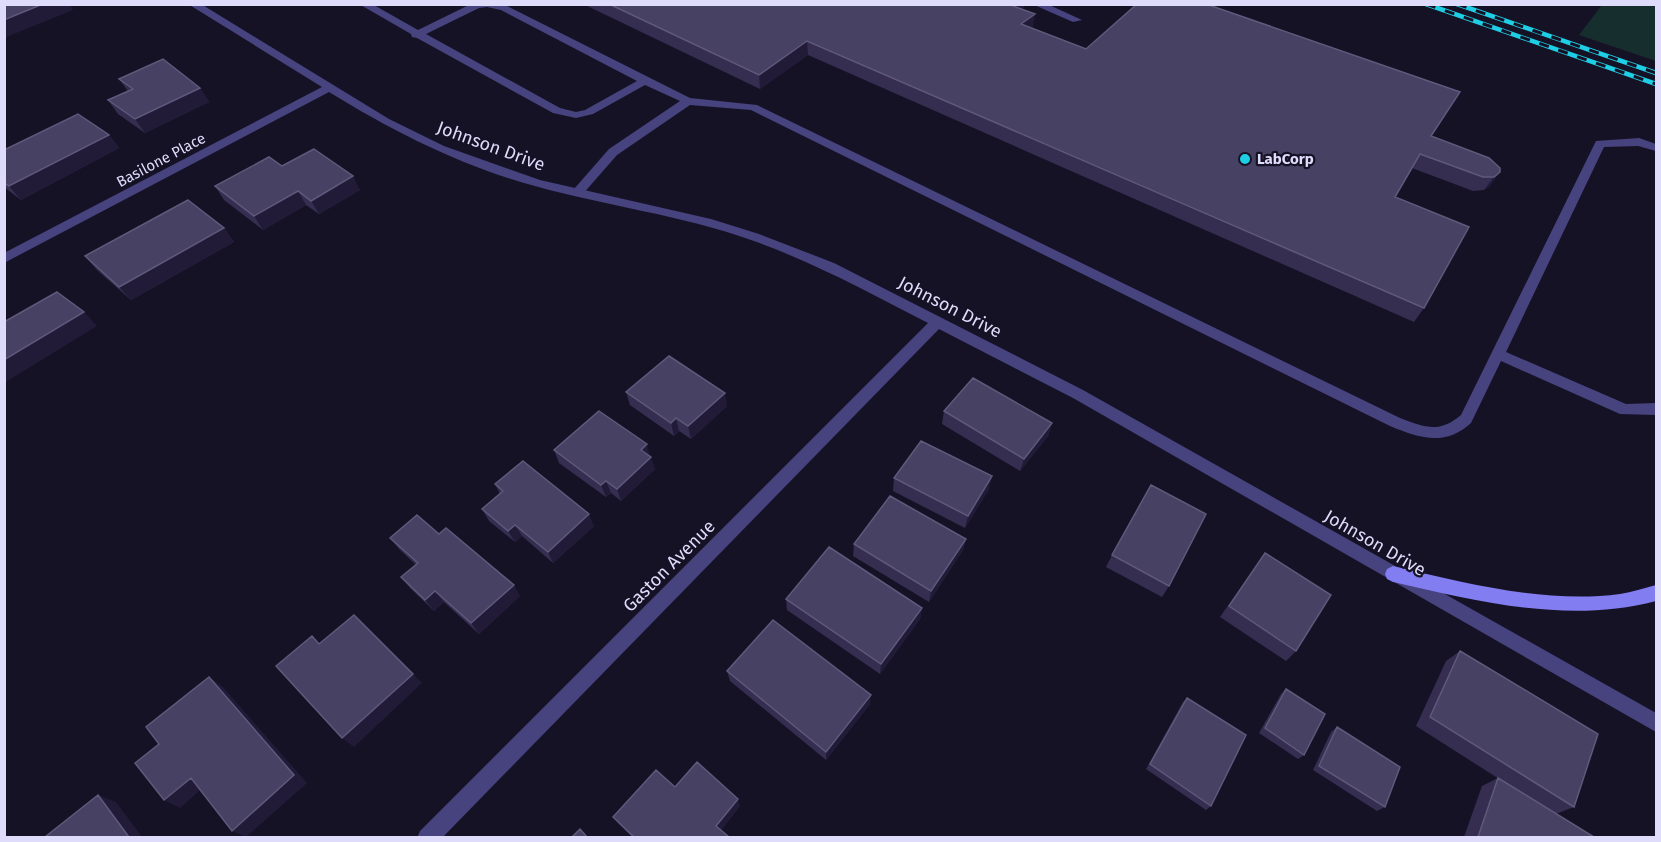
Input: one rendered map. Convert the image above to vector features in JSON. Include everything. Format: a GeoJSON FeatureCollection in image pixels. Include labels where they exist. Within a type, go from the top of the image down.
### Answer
{"type":"FeatureCollection","features":[{"type":"Feature","properties":{"kind":"street","name":"Johnson Drive"},"geometry":{"type":"LineString","coordinates":[[193,4],[411,136],[440,149],[537,183],[706,222],[755,237],[829,267],[1078,394],[1656,723]]}},
{"type":"Feature","properties":{"kind":"street"},"geometry":{"type":"LineString","coordinates":[[364,4],[557,111],[576,115],[589,112],[645,81]]}},
{"type":"Feature","properties":{"kind":"street"},"geometry":{"type":"LineString","coordinates":[[416,34],[476,6],[489,4],[504,8],[688,101],[753,107],[1384,417],[1415,430],[1433,434],[1447,433],[1466,419],[1600,144],[1639,142],[1656,148]]}},
{"type":"Feature","properties":{"kind":"street"},"geometry":{"type":"LineString","coordinates":[[1037,4],[1077,20]]}},
{"type":"Feature","properties":{"kind":"street","name":"Basilone Place"},"geometry":{"type":"LineString","coordinates":[[4,259],[330,87]]}},
{"type":"Feature","properties":{"kind":"street"},"geometry":{"type":"LineString","coordinates":[[579,192],[613,152],[688,101]]}},
{"type":"Feature","properties":{"kind":"street","name":"Gaston Avenue"},"geometry":{"type":"LineString","coordinates":[[427,837],[938,321]]}},
{"type":"Feature","properties":{"kind":"street"},"geometry":{"type":"LineString","coordinates":[[1498,354],[1625,410],[1656,409]]}},
{"type":"Feature","properties":{"kind":"street"},"geometry":{"type":"LineString","coordinates":[[1393,574],[1473,593],[1574,603],[1618,602],[1656,593]]}},
{"type":"Feature","properties":{"kind":"green space"},"geometry":{"type":"Polygon","coordinates":[[[1602,5],[1656,5],[1656,61],[1579,35],[1602,5]]]}},
{"type":"Feature","properties":{"kind":"building"},"geometry":{"type":"Polygon","coordinates":[[[4,4],[43,4],[4,20],[4,4]]]}},
{"type":"Feature","properties":{"kind":"building","name":"LabCorp"},"geometry":{"type":"Polygon","coordinates":[[[609,4],[1015,4],[1013,6],[1035,14],[1021,24],[1086,49],[1137,4],[1206,4],[1460,92],[1431,136],[1489,158],[1500,168],[1500,172],[1494,177],[1483,177],[1420,154],[1395,197],[1469,227],[1424,308],[807,41],[759,75],[609,4]]]}},
{"type":"Feature","properties":{"kind":"building"},"geometry":{"type":"Polygon","coordinates":[[[163,59],[200,88],[135,119],[108,100],[133,89],[119,79],[163,59]]]}},
{"type":"Feature","properties":{"kind":"building"},"geometry":{"type":"Polygon","coordinates":[[[78,114],[109,135],[9,186],[4,183],[4,150],[78,114]]]}},
{"type":"Feature","properties":{"kind":"building"},"geometry":{"type":"Polygon","coordinates":[[[314,149],[353,176],[311,201],[298,191],[254,216],[215,186],[269,157],[282,166],[314,149]]]}},
{"type":"Feature","properties":{"kind":"building"},"geometry":{"type":"Polygon","coordinates":[[[188,200],[224,228],[119,287],[85,256],[188,200]]]}},
{"type":"Feature","properties":{"kind":"building"},"geometry":{"type":"Polygon","coordinates":[[[57,292],[84,312],[4,360],[4,322],[57,292]]]}},
{"type":"Feature","properties":{"kind":"building"},"geometry":{"type":"Polygon","coordinates":[[[669,356],[725,393],[688,426],[676,418],[671,423],[626,392],[669,356]]]}},
{"type":"Feature","properties":{"kind":"building"},"geometry":{"type":"Polygon","coordinates":[[[973,378],[1052,423],[1024,459],[944,411],[973,378]]]}},
{"type":"Feature","properties":{"kind":"building"},"geometry":{"type":"Polygon","coordinates":[[[599,411],[647,444],[641,450],[651,457],[617,489],[606,481],[601,485],[554,450],[599,411]]]}},
{"type":"Feature","properties":{"kind":"building"},"geometry":{"type":"Polygon","coordinates":[[[921,441],[992,476],[968,516],[894,478],[921,441]]]}},
{"type":"Feature","properties":{"kind":"building"},"geometry":{"type":"Polygon","coordinates":[[[523,461],[589,514],[548,552],[515,525],[508,531],[482,509],[503,491],[495,484],[523,461]]]}},
{"type":"Feature","properties":{"kind":"building"},"geometry":{"type":"Polygon","coordinates":[[[1151,485],[1206,514],[1169,586],[1112,555],[1151,485]]]}},
{"type":"Feature","properties":{"kind":"building"},"geometry":{"type":"Polygon","coordinates":[[[890,496],[966,539],[931,591],[854,544],[890,496]]]}},
{"type":"Feature","properties":{"kind":"building"},"geometry":{"type":"Polygon","coordinates":[[[417,515],[439,534],[446,528],[514,585],[471,623],[435,591],[425,600],[401,577],[418,563],[390,538],[417,515]]]}},
{"type":"Feature","properties":{"kind":"building"},"geometry":{"type":"Polygon","coordinates":[[[829,547],[922,608],[881,664],[786,599],[829,547]]]}},
{"type":"Feature","properties":{"kind":"building"},"geometry":{"type":"Polygon","coordinates":[[[1265,553],[1331,595],[1296,651],[1229,606],[1265,553]]]}},
{"type":"Feature","properties":{"kind":"building"},"geometry":{"type":"Polygon","coordinates":[[[354,615],[413,674],[342,738],[276,666],[312,636],[319,644],[354,615]]]}},
{"type":"Feature","properties":{"kind":"building"},"geometry":{"type":"Polygon","coordinates":[[[773,620],[871,695],[826,752],[727,671],[773,620]]]}},
{"type":"Feature","properties":{"kind":"building"},"geometry":{"type":"Polygon","coordinates":[[[1460,651],[1598,734],[1574,807],[1430,717],[1460,651]]]}},
{"type":"Feature","properties":{"kind":"building"},"geometry":{"type":"Polygon","coordinates":[[[209,677],[294,775],[232,831],[191,778],[164,800],[135,763],[159,744],[146,727],[209,677]]]}},
{"type":"Feature","properties":{"kind":"building"},"geometry":{"type":"Polygon","coordinates":[[[1286,689],[1325,714],[1304,755],[1265,728],[1286,689]]]}},
{"type":"Feature","properties":{"kind":"building"},"geometry":{"type":"Polygon","coordinates":[[[1187,698],[1246,735],[1211,806],[1150,764],[1187,698]]]}},
{"type":"Feature","properties":{"kind":"building"},"geometry":{"type":"Polygon","coordinates":[[[1337,727],[1400,767],[1385,807],[1319,766],[1337,727]]]}},
{"type":"Feature","properties":{"kind":"building"},"geometry":{"type":"Polygon","coordinates":[[[697,762],[738,799],[716,826],[729,837],[634,837],[613,817],[656,770],[675,787],[697,762]]]}},
{"type":"Feature","properties":{"kind":"building"},"geometry":{"type":"Polygon","coordinates":[[[1498,778],[1594,837],[1478,837],[1498,778]]]}},
{"type":"Feature","properties":{"kind":"building"},"geometry":{"type":"Polygon","coordinates":[[[98,795],[129,837],[45,837],[98,795]]]}},
{"type":"Feature","properties":{"kind":"building"},"geometry":{"type":"Polygon","coordinates":[[[580,829],[587,837],[572,837],[580,829]]]}},
{"type":"Feature","properties":{"kind":"railway"},"geometry":{"type":"LineString","coordinates":[[1426,4],[1656,84]]}},
{"type":"Feature","properties":{"kind":"railway"},"geometry":{"type":"LineString","coordinates":[[1457,4],[1656,73]]}},
{"type":"Feature","properties":{"kind":"place","name":"LabCorp"},"geometry":{"type":"Point","coordinates":[1245,159]}}]}
